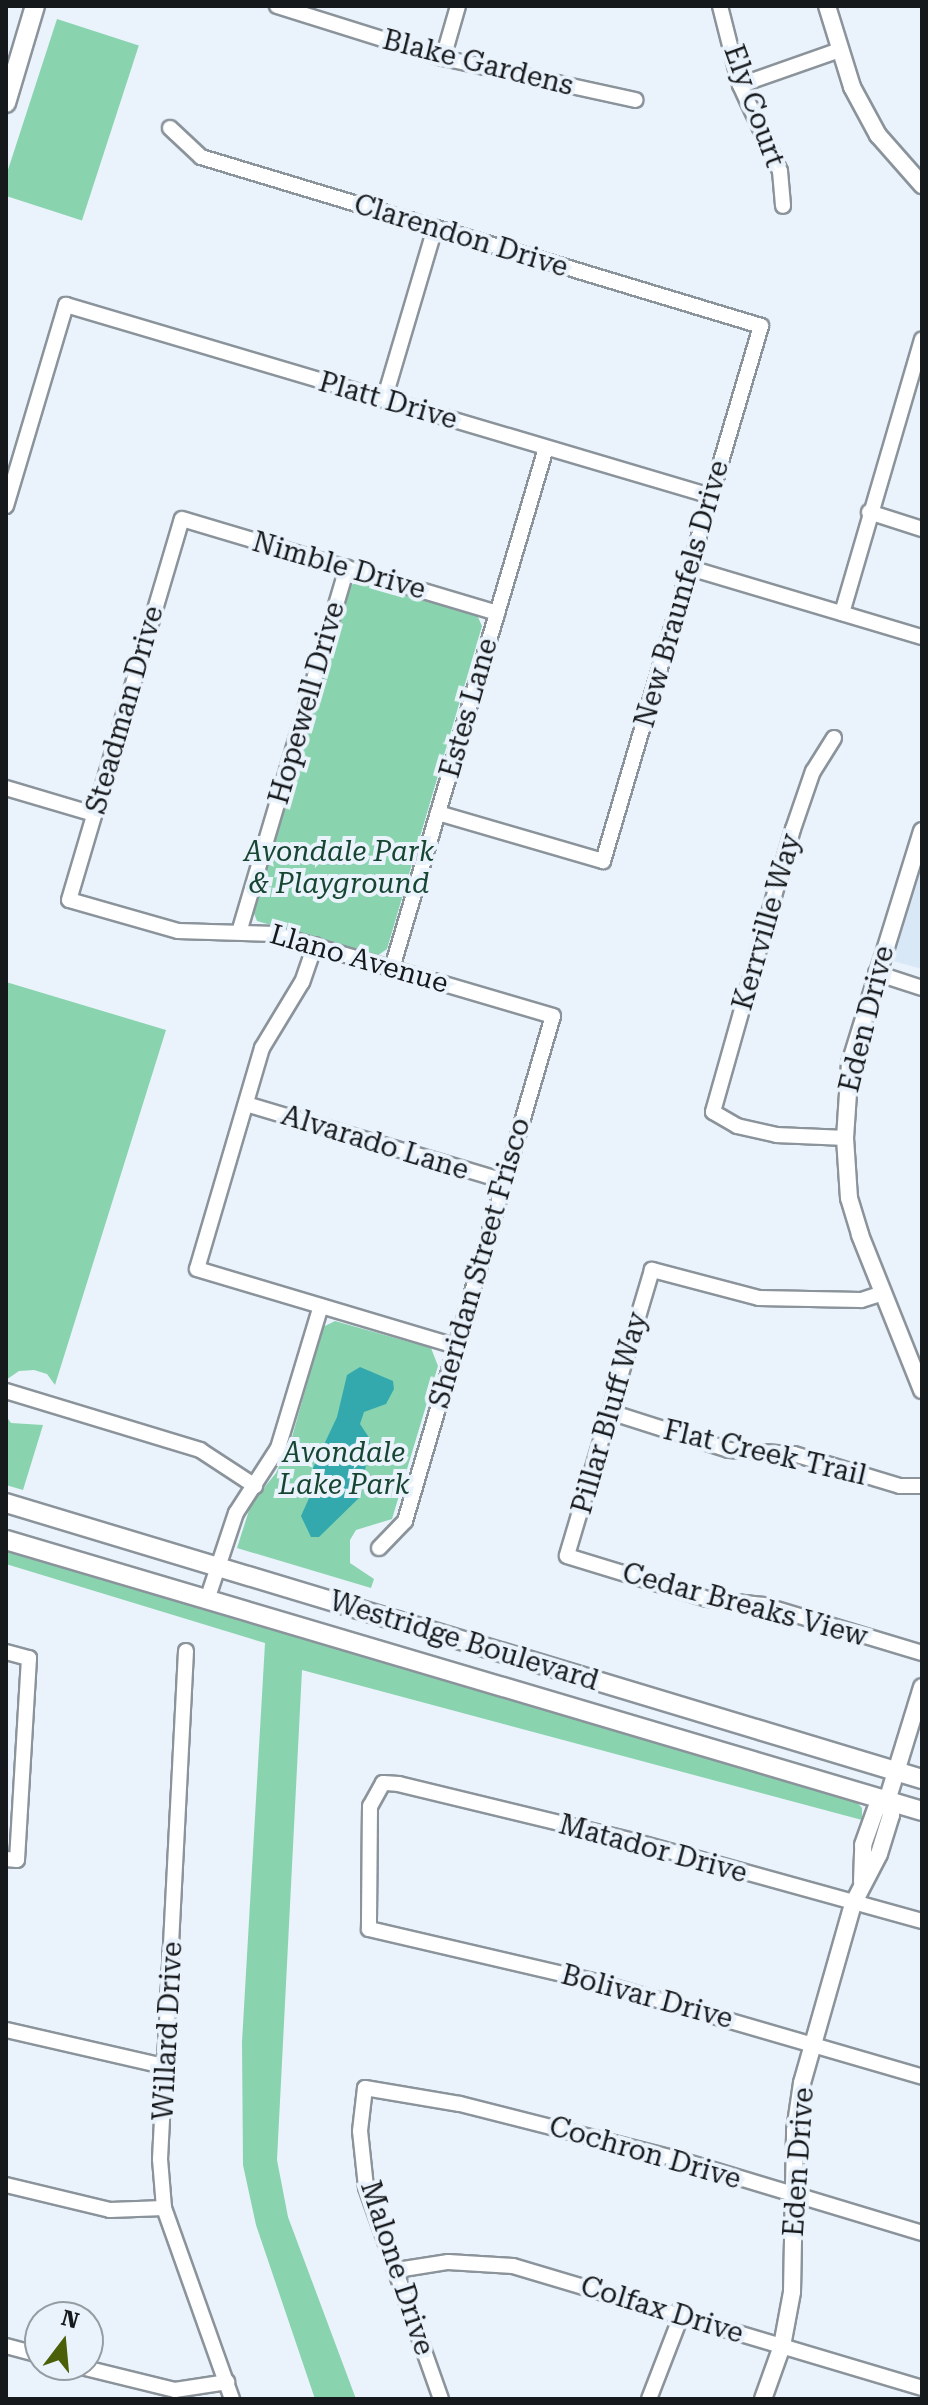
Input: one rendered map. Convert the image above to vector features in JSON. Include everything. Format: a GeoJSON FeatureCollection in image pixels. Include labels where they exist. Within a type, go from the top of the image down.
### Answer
{"type":"FeatureCollection","features":[{"type":"Feature","properties":{"kind":"main road"},"geometry":{"type":"LineString","coordinates":[[6,103],[35,6]]}},
{"type":"Feature","properties":{"kind":"main road","name":"Westridge Boulevard"},"geometry":{"type":"LineString","coordinates":[[6,1503],[922,1779]]}},
{"type":"Feature","properties":{"kind":"main road","name":"Westridge Boulevard"},"geometry":{"type":"LineString","coordinates":[[6,1540],[922,1811]]}},
{"type":"Feature","properties":{"kind":"street","name":"Blake Gardens"},"geometry":{"type":"LineString","coordinates":[[277,6],[298,9],[443,58],[635,100]]}},
{"type":"Feature","properties":{"kind":"street"},"geometry":{"type":"LineString","coordinates":[[443,58],[458,6]]}},
{"type":"Feature","properties":{"kind":"street","name":"Ely Court"},"geometry":{"type":"LineString","coordinates":[[720,6],[740,85],[780,171],[783,206]]}},
{"type":"Feature","properties":{"kind":"street"},"geometry":{"type":"LineString","coordinates":[[827,6],[837,51],[878,135],[922,185]]}},
{"type":"Feature","properties":{"kind":"street"},"geometry":{"type":"LineString","coordinates":[[740,85],[837,51]]}},
{"type":"Feature","properties":{"kind":"street","name":"Clarendon Drive"},"geometry":{"type":"LineString","coordinates":[[170,128],[201,157],[761,326]]}},
{"type":"Feature","properties":{"kind":"street"},"geometry":{"type":"LineString","coordinates":[[384,400],[435,228]]}},
{"type":"Feature","properties":{"kind":"street","name":"Platt Drive"},"geometry":{"type":"LineString","coordinates":[[6,506],[66,305],[711,496]]}},
{"type":"Feature","properties":{"kind":"street","name":"New Braunfels Drive"},"geometry":{"type":"LineString","coordinates":[[438,813],[603,861],[761,326]]}},
{"type":"Feature","properties":{"kind":"street"},"geometry":{"type":"LineString","coordinates":[[842,613],[869,512],[916,370],[922,339]]}},
{"type":"Feature","properties":{"kind":"street","name":"Estes Lane"},"geometry":{"type":"LineString","coordinates":[[392,968],[546,448]]}},
{"type":"Feature","properties":{"kind":"street"},"geometry":{"type":"LineString","coordinates":[[869,512],[922,529]]}},
{"type":"Feature","properties":{"kind":"street","name":"Nimble Drive"},"geometry":{"type":"LineString","coordinates":[[182,519],[497,613]]}},
{"type":"Feature","properties":{"kind":"street","name":"Steadman Drive"},"geometry":{"type":"LineString","coordinates":[[69,900],[182,519]]}},
{"type":"Feature","properties":{"kind":"street","name":"Hopewell Drive"},"geometry":{"type":"LineString","coordinates":[[240,929],[347,568]]}},
{"type":"Feature","properties":{"kind":"street"},"geometry":{"type":"LineString","coordinates":[[690,568],[922,637]]}},
{"type":"Feature","properties":{"kind":"street","name":"Kerrville Way"},"geometry":{"type":"LineString","coordinates":[[834,738],[813,771],[793,829],[713,1112],[737,1126],[777,1135],[845,1138]]}},
{"type":"Feature","properties":{"kind":"street"},"geometry":{"type":"LineString","coordinates":[[6,788],[94,814]]}},
{"type":"Feature","properties":{"kind":"street","name":"Eden Drive"},"geometry":{"type":"LineString","coordinates":[[922,831],[850,1063],[845,1138],[849,1198],[922,1390]]}},
{"type":"Feature","properties":{"kind":"street","name":"Llano Avenue"},"geometry":{"type":"LineString","coordinates":[[69,900],[178,931],[240,929],[315,945],[553,1016]]}},
{"type":"Feature","properties":{"kind":"street"},"geometry":{"type":"LineString","coordinates":[[315,945],[302,982],[267,1038],[197,1269],[456,1346]]}},
{"type":"Feature","properties":{"kind":"street"},"geometry":{"type":"LineString","coordinates":[[876,973],[922,988]]}},
{"type":"Feature","properties":{"kind":"street","name":"Sheridan Street Frisco"},"geometry":{"type":"LineString","coordinates":[[379,1548],[405,1521],[553,1016]]}},
{"type":"Feature","properties":{"kind":"street","name":"Alvarado Lane"},"geometry":{"type":"LineString","coordinates":[[246,1104],[505,1181]]}},
{"type":"Feature","properties":{"kind":"street","name":"Pillar Bluff Way"},"geometry":{"type":"LineString","coordinates":[[567,1556],[652,1270],[759,1298],[861,1300],[883,1293]]}},
{"type":"Feature","properties":{"kind":"street"},"geometry":{"type":"LineString","coordinates":[[207,1600],[236,1513],[278,1448],[321,1306]]}},
{"type":"Feature","properties":{"kind":"street"},"geometry":{"type":"LineString","coordinates":[[6,1391],[200,1450],[255,1486]]}},
{"type":"Feature","properties":{"kind":"street","name":"Flat Creek Trail"},"geometry":{"type":"LineString","coordinates":[[610,1412],[729,1450],[794,1454],[900,1486],[922,1486]]}},
{"type":"Feature","properties":{"kind":"street","name":"Cedar Breaks View"},"geometry":{"type":"LineString","coordinates":[[567,1556],[708,1599],[763,1605],[922,1653]]}},
{"type":"Feature","properties":{"kind":"street","name":"Willard Drive"},"geometry":{"type":"LineString","coordinates":[[186,1651],[160,2159],[164,2208],[232,2399]]}},
{"type":"Feature","properties":{"kind":"street"},"geometry":{"type":"LineString","coordinates":[[6,1652],[29,1658],[12,1859]]}},
{"type":"Feature","properties":{"kind":"street","name":"Eden Drive"},"geometry":{"type":"LineString","coordinates":[[763,2399],[782,2346],[792,2292],[795,2131],[813,2045],[853,1904],[879,1854],[892,1809],[887,1801],[922,1687]]}},
{"type":"Feature","properties":{"kind":"street","name":"Matador Drive"},"geometry":{"type":"LineString","coordinates":[[369,1929],[370,1806],[383,1783],[638,1842],[922,1921]]}},
{"type":"Feature","properties":{"kind":"street","name":"Bolivar Drive"},"geometry":{"type":"LineString","coordinates":[[369,1929],[596,1982],[922,2077]]}},
{"type":"Feature","properties":{"kind":"street"},"geometry":{"type":"LineString","coordinates":[[6,2030],[167,2067]]}},
{"type":"Feature","properties":{"kind":"street","name":"Cochron Drive"},"geometry":{"type":"LineString","coordinates":[[365,2088],[566,2130],[922,2233]]}},
{"type":"Feature","properties":{"kind":"street","name":"Malone Drive"},"geometry":{"type":"LineString","coordinates":[[365,2088],[360,2131],[366,2187],[441,2399]]}},
{"type":"Feature","properties":{"kind":"street"},"geometry":{"type":"LineString","coordinates":[[6,2185],[110,2210],[164,2208]]}},
{"type":"Feature","properties":{"kind":"street","name":"Colfax Drive"},"geometry":{"type":"LineString","coordinates":[[397,2270],[448,2262],[513,2266],[922,2388]]}},
{"type":"Feature","properties":{"kind":"street"},"geometry":{"type":"LineString","coordinates":[[649,2399],[681,2316]]}},
{"type":"Feature","properties":{"kind":"street"},"geometry":{"type":"LineString","coordinates":[[104,2373],[175,2390],[227,2382]]}},
{"type":"Feature","properties":{"kind":"shaded area"},"geometry":{"type":"Polygon","coordinates":[[[922,856],[922,969],[893,961],[922,856]]]}},
{"type":"Feature","properties":{"kind":"green space"},"geometry":{"type":"Polygon","coordinates":[[[57,19],[139,46],[82,221],[6,196],[6,176],[57,19]]]}},
{"type":"Feature","properties":{"kind":"green space","name":"Avondale Park & Playground"},"geometry":{"type":"Polygon","coordinates":[[[361,581],[477,615],[482,626],[387,949],[377,956],[257,921],[253,911],[351,585],[361,581]]]}},
{"type":"Feature","properties":{"kind":"green space"},"geometry":{"type":"Polygon","coordinates":[[[6,982],[166,1030],[55,1385],[47,1374],[34,1370],[19,1371],[6,1380],[6,982]]]}},
{"type":"Feature","properties":{"kind":"green space","name":"Avondale Lake Park"},"geometry":{"type":"Polygon","coordinates":[[[335,1321],[431,1348],[438,1366],[392,1519],[356,1530],[350,1540],[350,1563],[374,1579],[371,1588],[237,1548],[251,1504],[276,1473],[292,1437],[323,1327],[335,1321]]]}},
{"type":"Feature","properties":{"kind":"green space"},"geometry":{"type":"Polygon","coordinates":[[[6,1416],[11,1423],[43,1425],[23,1490],[6,1485],[6,1416]]]}},
{"type":"Feature","properties":{"kind":"green space"},"geometry":{"type":"Polygon","coordinates":[[[6,1547],[855,1800],[862,1808],[862,1820],[302,1670],[277,2160],[288,2217],[356,2399],[315,2399],[256,2225],[243,2165],[242,2042],[265,1643],[6,1564],[6,1547]]]}},
{"type":"Feature","properties":{"kind":"water"},"geometry":{"type":"Polygon","coordinates":[[[360,1367],[393,1381],[394,1389],[386,1404],[364,1412],[360,1424],[370,1439],[361,1496],[319,1537],[311,1537],[301,1516],[314,1487],[313,1468],[337,1417],[347,1375],[360,1367]]]}}]}
